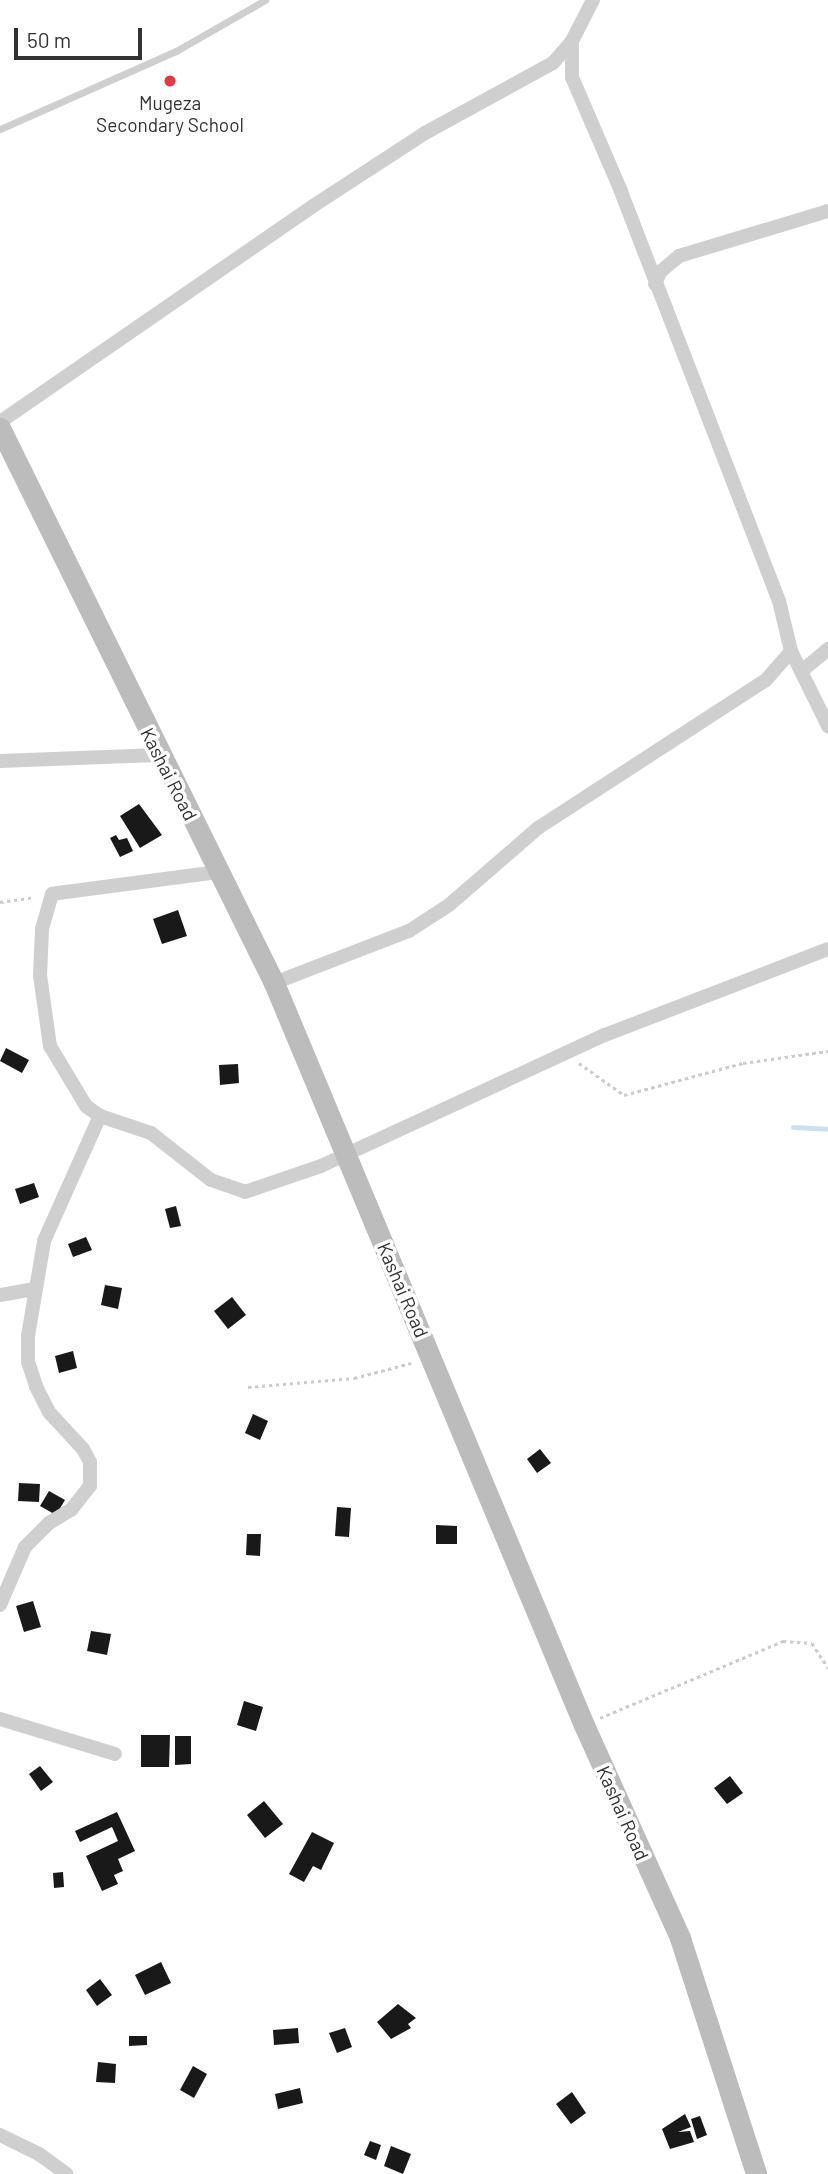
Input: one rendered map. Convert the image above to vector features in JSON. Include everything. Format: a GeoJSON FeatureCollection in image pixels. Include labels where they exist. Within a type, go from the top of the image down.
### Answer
{"type":"FeatureCollection","features":[{"type":"Feature","properties":{"kind":"street"},"geometry":{"type":"LineString","coordinates":[[0,422],[313,206],[425,134],[553,62],[572,41],[593,0]]}},
{"type":"Feature","properties":{"kind":"street"},"geometry":{"type":"LineString","coordinates":[[572,41],[572,77],[779,601],[791,651],[803,670],[828,726]]}},
{"type":"Feature","properties":{"kind":"street"},"geometry":{"type":"LineString","coordinates":[[655,284],[660,272],[679,256],[828,211]]}},
{"type":"Feature","properties":{"kind":"street","name":"Kashai Road"},"geometry":{"type":"LineString","coordinates":[[0,428],[159,755],[274,983],[343,1156],[431,1357],[584,1725],[680,1937],[756,2174]]}},
{"type":"Feature","properties":{"kind":"street"},"geometry":{"type":"LineString","coordinates":[[803,670],[828,649]]}},
{"type":"Feature","properties":{"kind":"street"},"geometry":{"type":"LineString","coordinates":[[274,983],[409,932],[469,889],[538,828],[766,680],[791,651]]}},
{"type":"Feature","properties":{"kind":"street"},"geometry":{"type":"LineString","coordinates":[[0,761],[159,755]]}},
{"type":"Feature","properties":{"kind":"street"},"geometry":{"type":"LineString","coordinates":[[218,872],[52,894],[42,930],[40,975],[44,1024],[67,1080],[86,1106],[100,1116],[151,1133],[211,1180],[245,1192],[343,1156],[556,1055],[828,949]]}},
{"type":"Feature","properties":{"kind":"street"},"geometry":{"type":"LineString","coordinates":[[0,1605],[26,1548],[49,1523],[71,1510],[90,1486],[90,1462],[49,1412],[28,1362],[35,1289],[44,1241],[100,1116]]}},
{"type":"Feature","properties":{"kind":"street"},"geometry":{"type":"LineString","coordinates":[[0,1295],[35,1289]]}},
{"type":"Feature","properties":{"kind":"street"},"geometry":{"type":"LineString","coordinates":[[0,1719],[115,1754]]}},
{"type":"Feature","properties":{"kind":"street"},"geometry":{"type":"LineString","coordinates":[[0,2135],[39,2154],[67,2174]]}},
{"type":"Feature","properties":{"kind":"lane"},"geometry":{"type":"LineString","coordinates":[[0,129],[176,51],[265,0]]}},
{"type":"Feature","properties":{"kind":"path"},"geometry":{"type":"LineString","coordinates":[[0,902],[52,894]]}},
{"type":"Feature","properties":{"kind":"path"},"geometry":{"type":"LineString","coordinates":[[556,1055],[575,1060],[624,1095],[743,1063],[828,1051]]}},
{"type":"Feature","properties":{"kind":"path"},"geometry":{"type":"LineString","coordinates":[[248,1387],[354,1378],[431,1357]]}},
{"type":"Feature","properties":{"kind":"path"},"geometry":{"type":"LineString","coordinates":[[584,1725],[783,1641],[812,1643],[828,1668]]}},
{"type":"Feature","properties":{"kind":"building"},"geometry":{"type":"Polygon","coordinates":[[[139,804],[162,835],[140,848],[120,816],[139,804]]]}},
{"type":"Feature","properties":{"kind":"building"},"geometry":{"type":"Polygon","coordinates":[[[116,835],[119,840],[127,838],[133,851],[120,857],[110,838],[116,835]]]}},
{"type":"Feature","properties":{"kind":"building"},"geometry":{"type":"Polygon","coordinates":[[[178,910],[187,936],[162,944],[153,919],[178,910]]]}},
{"type":"Feature","properties":{"kind":"building"},"geometry":{"type":"Polygon","coordinates":[[[6,1048],[29,1060],[22,1073],[0,1061],[6,1048]]]}},
{"type":"Feature","properties":{"kind":"building"},"geometry":{"type":"Polygon","coordinates":[[[238,1064],[239,1083],[220,1085],[219,1065],[238,1064]]]}},
{"type":"Feature","properties":{"kind":"building"},"geometry":{"type":"Polygon","coordinates":[[[34,1183],[39,1197],[20,1204],[15,1189],[34,1183]]]}},
{"type":"Feature","properties":{"kind":"building"},"geometry":{"type":"Polygon","coordinates":[[[176,1206],[181,1226],[170,1228],[165,1209],[176,1206]]]}},
{"type":"Feature","properties":{"kind":"building"},"geometry":{"type":"Polygon","coordinates":[[[86,1237],[92,1250],[73,1257],[68,1244],[86,1237]]]}},
{"type":"Feature","properties":{"kind":"building"},"geometry":{"type":"Polygon","coordinates":[[[105,1285],[122,1288],[118,1309],[101,1305],[105,1285]]]}},
{"type":"Feature","properties":{"kind":"building"},"geometry":{"type":"Polygon","coordinates":[[[232,1297],[246,1315],[228,1329],[214,1311],[232,1297]]]}},
{"type":"Feature","properties":{"kind":"building"},"geometry":{"type":"Polygon","coordinates":[[[73,1351],[77,1368],[59,1373],[55,1356],[73,1351]]]}},
{"type":"Feature","properties":{"kind":"building"},"geometry":{"type":"Polygon","coordinates":[[[253,1414],[268,1421],[260,1440],[245,1433],[253,1414]]]}},
{"type":"Feature","properties":{"kind":"building"},"geometry":{"type":"Polygon","coordinates":[[[540,1449],[551,1463],[537,1473],[527,1459],[540,1449]]]}},
{"type":"Feature","properties":{"kind":"building"},"geometry":{"type":"Polygon","coordinates":[[[19,1483],[40,1484],[39,1502],[18,1501],[19,1483]]]}},
{"type":"Feature","properties":{"kind":"building"},"geometry":{"type":"Polygon","coordinates":[[[49,1491],[65,1500],[56,1515],[40,1506],[49,1491]]]}},
{"type":"Feature","properties":{"kind":"building"},"geometry":{"type":"Polygon","coordinates":[[[337,1507],[351,1508],[349,1537],[335,1536],[337,1507]]]}},
{"type":"Feature","properties":{"kind":"building"},"geometry":{"type":"Polygon","coordinates":[[[436,1525],[457,1526],[457,1544],[436,1544],[436,1525]]]}},
{"type":"Feature","properties":{"kind":"building"},"geometry":{"type":"Polygon","coordinates":[[[247,1534],[261,1534],[260,1556],[246,1555],[247,1534]]]}},
{"type":"Feature","properties":{"kind":"building"},"geometry":{"type":"Polygon","coordinates":[[[33,1601],[41,1627],[24,1632],[16,1606],[33,1601]]]}},
{"type":"Feature","properties":{"kind":"building"},"geometry":{"type":"Polygon","coordinates":[[[91,1631],[111,1634],[107,1655],[87,1651],[91,1631]]]}},
{"type":"Feature","properties":{"kind":"building"},"geometry":{"type":"Polygon","coordinates":[[[244,1701],[263,1707],[256,1731],[237,1725],[244,1701]]]}},
{"type":"Feature","properties":{"kind":"building"},"geometry":{"type":"Polygon","coordinates":[[[141,1735],[170,1735],[169,1767],[141,1767],[141,1735]]]}},
{"type":"Feature","properties":{"kind":"building"},"geometry":{"type":"Polygon","coordinates":[[[175,1736],[191,1736],[191,1764],[175,1765],[175,1736]]]}},
{"type":"Feature","properties":{"kind":"building"},"geometry":{"type":"Polygon","coordinates":[[[40,1766],[53,1782],[41,1791],[29,1774],[40,1766]]]}},
{"type":"Feature","properties":{"kind":"building"},"geometry":{"type":"Polygon","coordinates":[[[730,1776],[743,1793],[727,1804],[714,1788],[730,1776]]]}},
{"type":"Feature","properties":{"kind":"building"},"geometry":{"type":"Polygon","coordinates":[[[264,1801],[283,1824],[265,1838],[247,1815],[264,1801]]]}},
{"type":"Feature","properties":{"kind":"building"},"geometry":{"type":"Polygon","coordinates":[[[117,1812],[135,1851],[118,1859],[123,1871],[114,1875],[118,1884],[102,1891],[86,1856],[118,1841],[112,1827],[80,1842],[75,1831],[117,1812]]]}},
{"type":"Feature","properties":{"kind":"building"},"geometry":{"type":"Polygon","coordinates":[[[312,1832],[334,1843],[321,1870],[313,1866],[304,1882],[289,1874],[312,1832]]]}},
{"type":"Feature","properties":{"kind":"building"},"geometry":{"type":"Polygon","coordinates":[[[63,1872],[64,1887],[54,1888],[53,1873],[63,1872]]]}},
{"type":"Feature","properties":{"kind":"building"},"geometry":{"type":"Polygon","coordinates":[[[161,1962],[171,1983],[145,1995],[135,1975],[161,1962]]]}},
{"type":"Feature","properties":{"kind":"building"},"geometry":{"type":"Polygon","coordinates":[[[100,1979],[112,1995],[97,2006],[86,1990],[100,1979]]]}},
{"type":"Feature","properties":{"kind":"building"},"geometry":{"type":"Polygon","coordinates":[[[398,2004],[416,2018],[408,2024],[411,2028],[391,2039],[377,2022],[398,2004]]]}},
{"type":"Feature","properties":{"kind":"building"},"geometry":{"type":"Polygon","coordinates":[[[298,2028],[299,2043],[274,2045],[273,2030],[298,2028]]]}},
{"type":"Feature","properties":{"kind":"building"},"geometry":{"type":"Polygon","coordinates":[[[345,2028],[352,2047],[337,2053],[329,2033],[345,2028]]]}},
{"type":"Feature","properties":{"kind":"building"},"geometry":{"type":"Polygon","coordinates":[[[129,2036],[147,2036],[147,2045],[129,2046],[129,2036]]]}},
{"type":"Feature","properties":{"kind":"building"},"geometry":{"type":"Polygon","coordinates":[[[98,2062],[116,2064],[115,2083],[96,2082],[98,2062]]]}},
{"type":"Feature","properties":{"kind":"building"},"geometry":{"type":"Polygon","coordinates":[[[193,2066],[207,2074],[194,2098],[180,2090],[193,2066]]]}},
{"type":"Feature","properties":{"kind":"building"},"geometry":{"type":"Polygon","coordinates":[[[300,2088],[303,2103],[278,2109],[275,2094],[300,2088]]]}},
{"type":"Feature","properties":{"kind":"building"},"geometry":{"type":"Polygon","coordinates":[[[572,2092],[586,2113],[571,2124],[556,2104],[572,2092]]]}},
{"type":"Feature","properties":{"kind":"building"},"geometry":{"type":"Polygon","coordinates":[[[685,2114],[691,2127],[678,2132],[690,2131],[694,2142],[670,2149],[662,2129],[685,2114]]]}},
{"type":"Feature","properties":{"kind":"building"},"geometry":{"type":"Polygon","coordinates":[[[700,2116],[707,2135],[697,2139],[691,2119],[700,2116]]]}},
{"type":"Feature","properties":{"kind":"building"},"geometry":{"type":"Polygon","coordinates":[[[370,2141],[381,2145],[376,2160],[364,2155],[370,2141]]]}},
{"type":"Feature","properties":{"kind":"building"},"geometry":{"type":"Polygon","coordinates":[[[391,2146],[411,2154],[403,2174],[384,2166],[391,2146]]]}},
{"type":"Feature","properties":{"kind":"waterway"},"geometry":{"type":"LineString","coordinates":[[793,1127],[828,1129]]}},
{"type":"Feature","properties":{"kind":"place","name":"Mugeza Secondary School"},"geometry":{"type":"Point","coordinates":[170,81]}}]}
